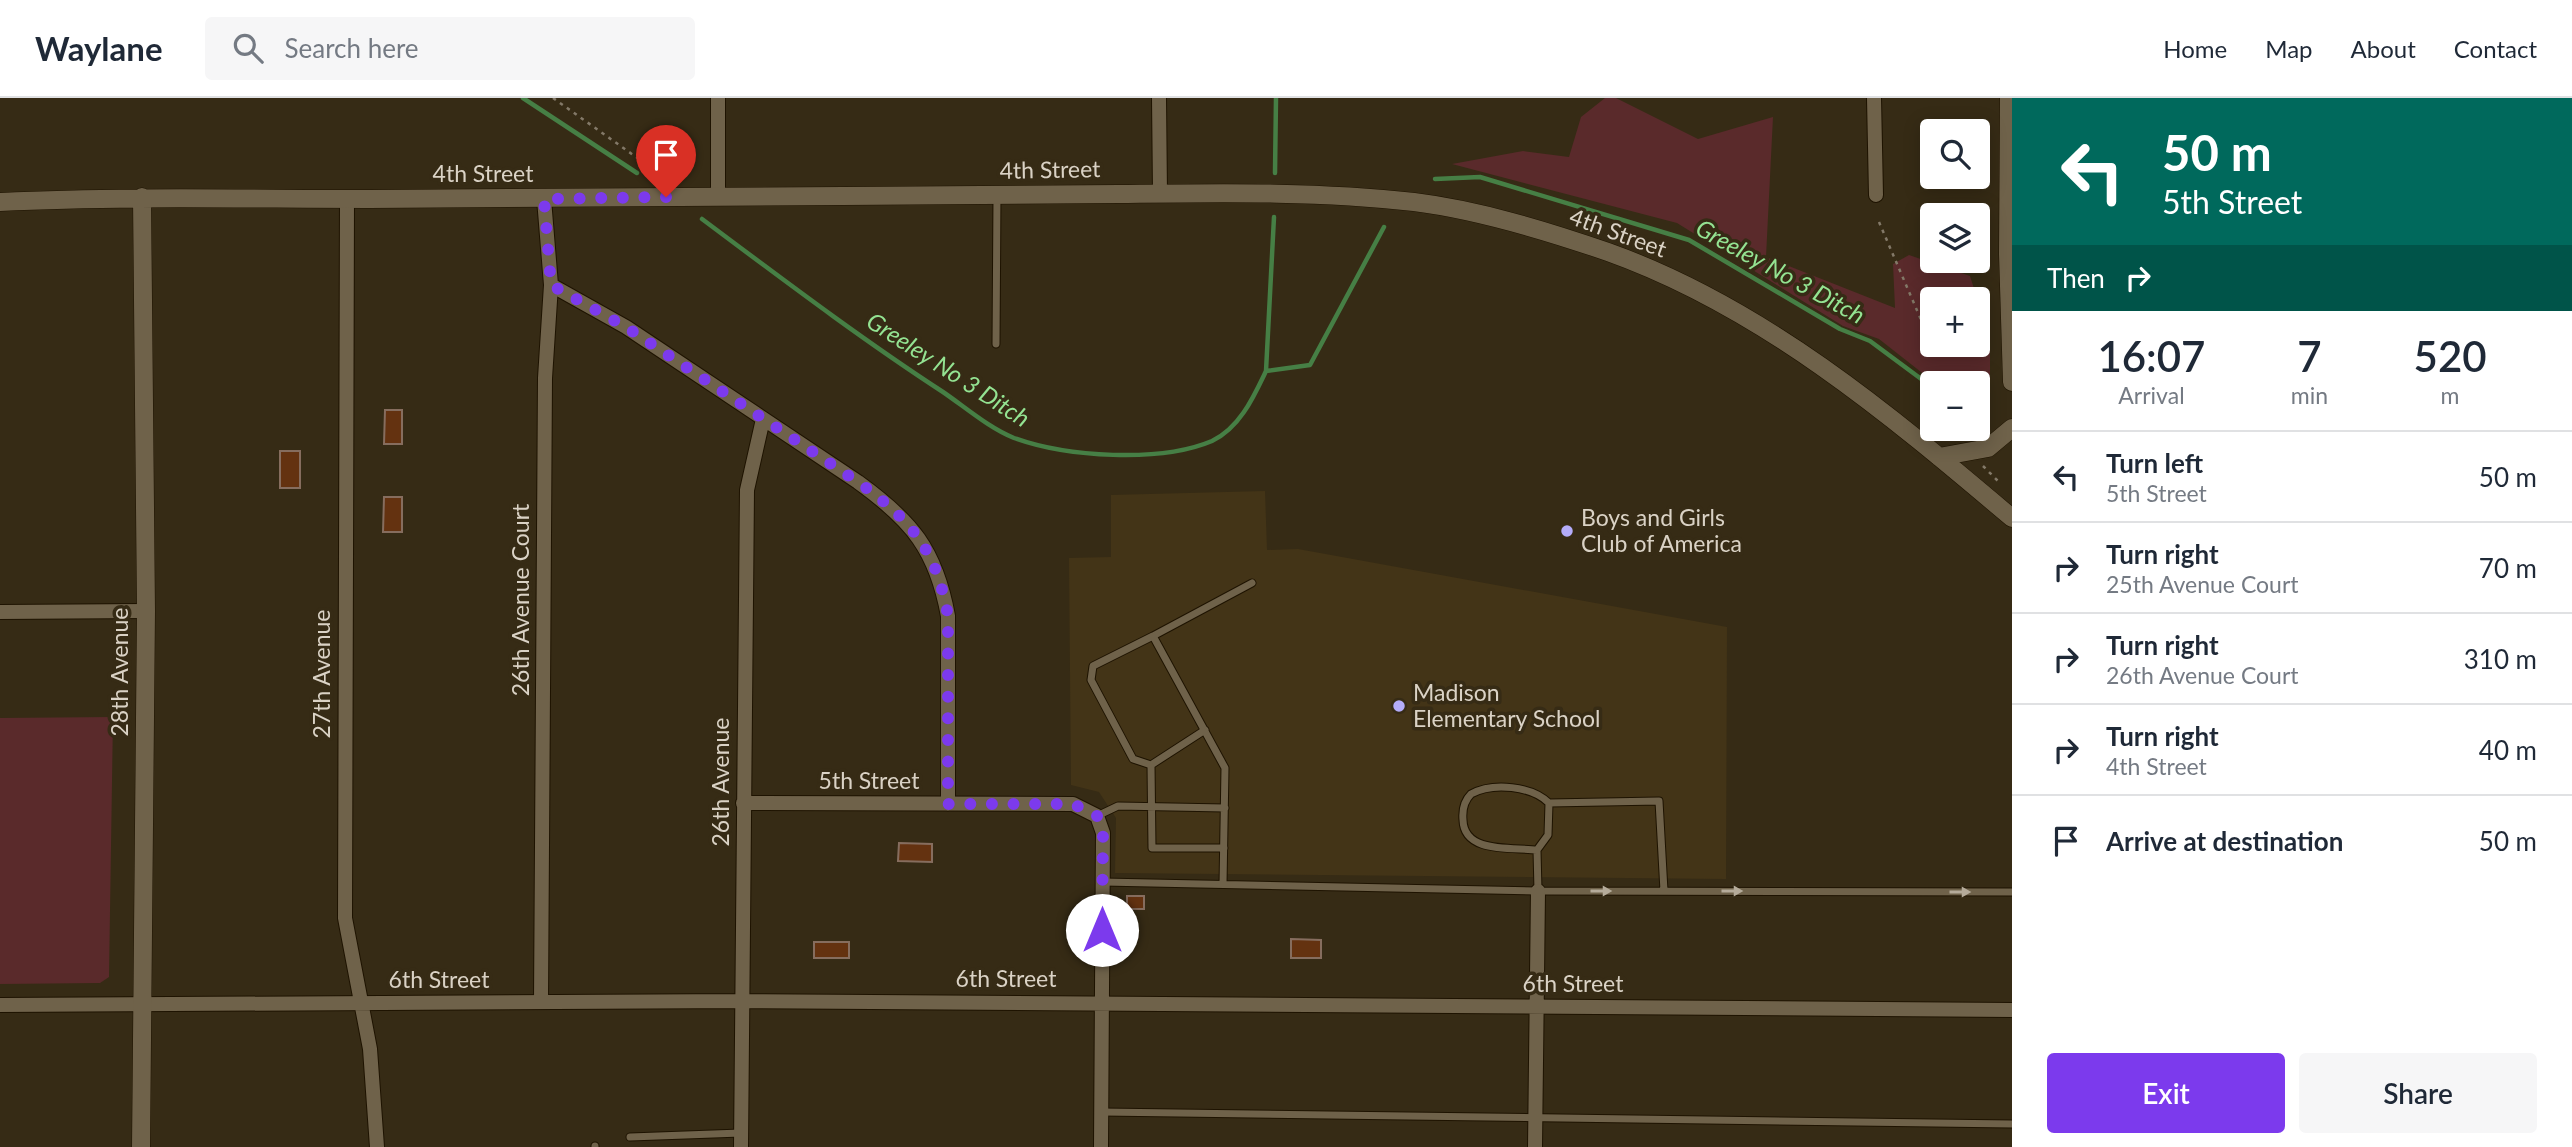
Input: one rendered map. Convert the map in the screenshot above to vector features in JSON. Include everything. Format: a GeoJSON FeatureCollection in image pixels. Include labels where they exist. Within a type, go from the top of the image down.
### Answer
{"type":"FeatureCollection","features":[{"type":"Feature","properties":{"kind":"main road"},"geometry":{"type":"LineString","coordinates":[[2010,100],[2008,254],[2012,382]]}},
{"type":"Feature","properties":{"kind":"main road","name":"4th Street"},"geometry":{"type":"LineString","coordinates":[[0,202],[142,197],[544,199],[1160,193],[1298,194],[1437,206],[1598,249],[1675,280],[1796,349],[1878,406],[2012,518]]}},
{"type":"Feature","properties":{"kind":"main road","name":"28th Avenue"},"geometry":{"type":"LineString","coordinates":[[141,1147],[146,611],[142,197]]}},
{"type":"Feature","properties":{"kind":"main road"},"geometry":{"type":"LineString","coordinates":[[1939,457],[1989,448],[2012,428]]}},
{"type":"Feature","properties":{"kind":"street"},"geometry":{"type":"LineString","coordinates":[[718,98],[718,196]]}},
{"type":"Feature","properties":{"kind":"street"},"geometry":{"type":"LineString","coordinates":[[1159,98],[1160,193]]}},
{"type":"Feature","properties":{"kind":"street"},"geometry":{"type":"LineString","coordinates":[[1874,98],[1876,195]]}},
{"type":"Feature","properties":{"kind":"street","name":"27th Avenue"},"geometry":{"type":"LineString","coordinates":[[347,199],[345,918],[370,1049],[377,1147]]}},
{"type":"Feature","properties":{"kind":"street","name":"26th Avenue Court"},"geometry":{"type":"LineString","coordinates":[[541,1002],[545,378],[551,285],[544,199]]}},
{"type":"Feature","properties":{"kind":"street"},"geometry":{"type":"LineString","coordinates":[[551,285],[626,327],[890,505],[913,528],[932,556],[948,616],[948,804]]}},
{"type":"Feature","properties":{"kind":"street","name":"26th Avenue"},"geometry":{"type":"LineString","coordinates":[[741,1140],[747,490],[763,419]]}},
{"type":"Feature","properties":{"kind":"street"},"geometry":{"type":"LineString","coordinates":[[0,612],[146,611]]}},
{"type":"Feature","properties":{"kind":"street","name":"5th Street"},"geometry":{"type":"LineString","coordinates":[[743,803],[1079,806],[1097,816]]}},
{"type":"Feature","properties":{"kind":"street"},"geometry":{"type":"LineString","coordinates":[[1097,816],[1103,833],[1101,1147]]}},
{"type":"Feature","properties":{"kind":"street"},"geometry":{"type":"LineString","coordinates":[[1535,1147],[1538,891]]}},
{"type":"Feature","properties":{"kind":"street","name":"6th Street"},"geometry":{"type":"LineString","coordinates":[[0,1005],[744,1001],[2012,1010]]}},
{"type":"Feature","properties":{"kind":"lane"},"geometry":{"type":"LineString","coordinates":[[996,344],[998,195]]}},
{"type":"Feature","properties":{"kind":"lane"},"geometry":{"type":"LineString","coordinates":[[1152,765],[1133,759],[1091,680],[1093,666],[1252,583]]}},
{"type":"Feature","properties":{"kind":"lane"},"geometry":{"type":"LineString","coordinates":[[1153,636],[1225,768],[1223,884]]}},
{"type":"Feature","properties":{"kind":"lane"},"geometry":{"type":"LineString","coordinates":[[1152,765],[1205,730]]}},
{"type":"Feature","properties":{"kind":"lane"},"geometry":{"type":"LineString","coordinates":[[1152,765],[1152,848],[1224,848]]}},
{"type":"Feature","properties":{"kind":"lane"},"geometry":{"type":"LineString","coordinates":[[1537,850],[1481,845],[1470,840],[1463,827],[1463,807],[1471,794],[1492,788],[1538,792],[1549,803],[1659,801],[1664,891]]}},
{"type":"Feature","properties":{"kind":"lane"},"geometry":{"type":"LineString","coordinates":[[1538,891],[1537,850],[1548,835],[1549,803]]}},
{"type":"Feature","properties":{"kind":"lane"},"geometry":{"type":"LineString","coordinates":[[1097,816],[1118,806],[1225,808]]}},
{"type":"Feature","properties":{"kind":"lane"},"geometry":{"type":"LineString","coordinates":[[1103,882],[1538,891],[2012,892]]}},
{"type":"Feature","properties":{"kind":"lane"},"geometry":{"type":"LineString","coordinates":[[1101,1112],[2012,1124]]}},
{"type":"Feature","properties":{"kind":"lane"},"geometry":{"type":"LineString","coordinates":[[630,1137],[741,1140]]}},
{"type":"Feature","properties":{"kind":"path"},"geometry":{"type":"LineString","coordinates":[[554,98],[660,174]]}},
{"type":"Feature","properties":{"kind":"path"},"geometry":{"type":"LineString","coordinates":[[1879,222],[1920,315]]}},
{"type":"Feature","properties":{"kind":"path"},"geometry":{"type":"LineString","coordinates":[[1978,461],[1997,481]]}},
{"type":"Feature","properties":{"kind":"shaded area"},"geometry":{"type":"Polygon","coordinates":[[[1605,98],[1616,98],[1698,139],[1773,117],[1766,257],[1895,308],[1893,264],[1909,255],[1920,259],[1920,273],[1961,273],[1970,276],[1973,287],[1920,287],[1920,357],[1990,357],[1990,371],[1920,371],[1879,339],[1843,326],[1677,223],[1452,164],[1523,151],[1569,157],[1581,117],[1605,98]]]}},
{"type":"Feature","properties":{"kind":"shaded area","name":"Madison Elementary School"},"geometry":{"type":"Polygon","coordinates":[[[1265,491],[1267,550],[1298,549],[1727,627],[1726,879],[1115,873],[1116,818],[1099,792],[1071,785],[1069,558],[1111,557],[1111,495],[1265,491]]]}},
{"type":"Feature","properties":{"kind":"shaded area"},"geometry":{"type":"Polygon","coordinates":[[[113,717],[109,977],[100,983],[0,984],[0,718],[113,717]]]}},
{"type":"Feature","properties":{"kind":"building"},"geometry":{"type":"Polygon","coordinates":[[[385,410],[402,410],[402,444],[384,444],[385,410]]]}},
{"type":"Feature","properties":{"kind":"building"},"geometry":{"type":"Polygon","coordinates":[[[280,451],[300,451],[300,488],[280,488],[280,451]]]}},
{"type":"Feature","properties":{"kind":"building"},"geometry":{"type":"Polygon","coordinates":[[[384,497],[402,497],[402,532],[383,532],[384,497]]]}},
{"type":"Feature","properties":{"kind":"building"},"geometry":{"type":"Polygon","coordinates":[[[899,843],[932,844],[932,862],[898,861],[899,843]]]}},
{"type":"Feature","properties":{"kind":"building"},"geometry":{"type":"Polygon","coordinates":[[[1127,896],[1144,896],[1144,909],[1127,909],[1127,896]]]}},
{"type":"Feature","properties":{"kind":"building"},"geometry":{"type":"Polygon","coordinates":[[[1291,939],[1321,940],[1321,958],[1291,958],[1291,939]]]}},
{"type":"Feature","properties":{"kind":"building"},"geometry":{"type":"Polygon","coordinates":[[[814,942],[849,942],[849,958],[814,958],[814,942]]]}},
{"type":"Feature","properties":{"kind":"waterway","name":"Greeley No 3 Ditch"},"geometry":{"type":"LineString","coordinates":[[523,98],[637,173]]}},
{"type":"Feature","properties":{"kind":"waterway"},"geometry":{"type":"LineString","coordinates":[[1275,173],[1276,98]]}},
{"type":"Feature","properties":{"kind":"waterway","name":"Greeley No 3 Ditch"},"geometry":{"type":"LineString","coordinates":[[1435,179],[1480,177],[1689,240],[1840,329],[1870,341],[1920,378]]}},
{"type":"Feature","properties":{"kind":"waterway"},"geometry":{"type":"LineString","coordinates":[[1266,371],[1274,217]]}},
{"type":"Feature","properties":{"kind":"waterway","name":"Greeley No 3 Ditch"},"geometry":{"type":"LineString","coordinates":[[702,219],[851,329],[995,429],[1014,438],[1060,450],[1113,455],[1166,452],[1212,441],[1238,420],[1266,371],[1310,365],[1384,227]]}},
{"type":"Feature","properties":{"kind":"place","name":"Boys and Girls Club of America"},"geometry":{"type":"Point","coordinates":[1567,531]}},
{"type":"Feature","properties":{"kind":"place","name":"Madison Elementary School"},"geometry":{"type":"Point","coordinates":[1399,706]}},
{"type":"Feature","properties":{"kind":"route"},"geometry":{"type":"LineString","coordinates":[[666,197],[544,199],[551,285],[626,327],[858,482],[890,505],[913,528],[932,556],[948,616],[948,804],[1073,804],[1086,808],[1097,816],[1103,833],[1102,930]]}}]}
